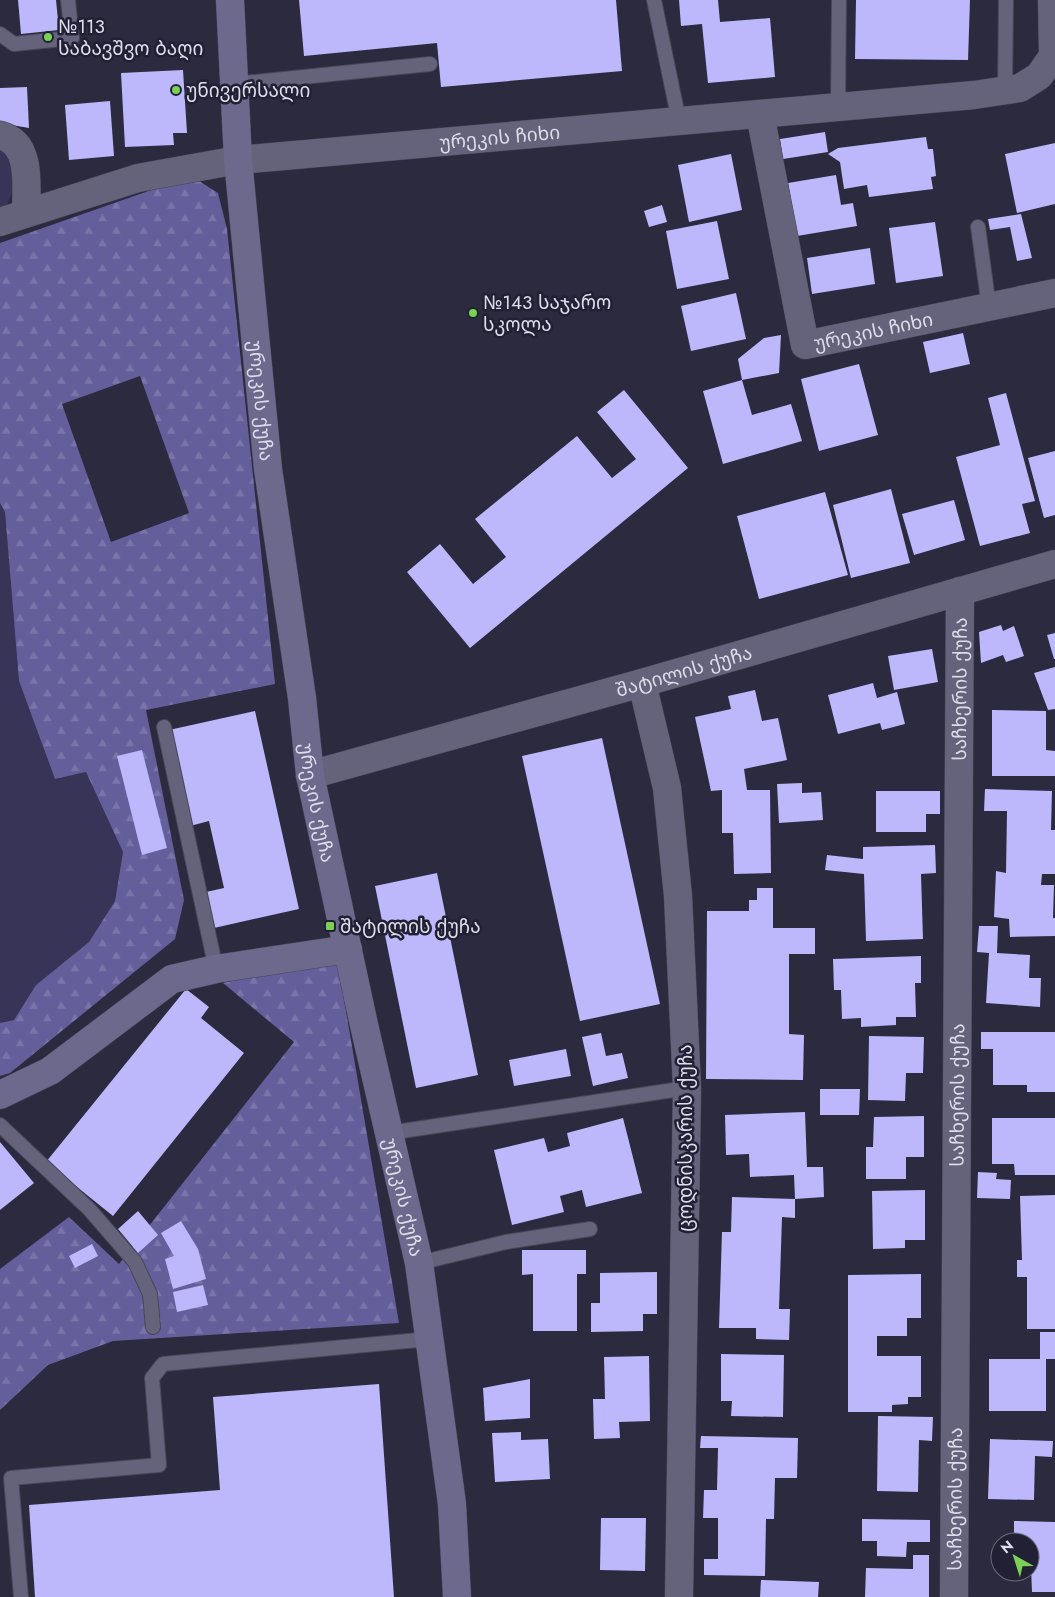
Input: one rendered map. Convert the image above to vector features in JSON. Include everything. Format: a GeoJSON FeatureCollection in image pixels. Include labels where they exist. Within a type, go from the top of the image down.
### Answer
{"type":"FeatureCollection","features":[{"type":"Feature","properties":{"kind":"street","name":"ურეკის ქუჩა"},"geometry":{"type":"LineString","coordinates":[[230,0],[238,160],[268,469],[302,698],[310,775],[364,1025],[419,1263],[452,1504],[457,1597]]}},
{"type":"Feature","properties":{"kind":"street","name":"ურეკის ჩიხი"},"geometry":{"type":"LineString","coordinates":[[0,222],[138,178],[238,160],[974,95],[1020,88],[1039,76],[1053,56],[1052,0]]}},
{"type":"Feature","properties":{"kind":"street","name":"ურეკის ჩიხი"},"geometry":{"type":"LineString","coordinates":[[760,114],[805,345],[1055,294]]}},
{"type":"Feature","properties":{"kind":"street"},"geometry":{"type":"LineString","coordinates":[[0,135],[6,136],[17,146],[26,168],[26,213]]}},
{"type":"Feature","properties":{"kind":"street","name":"შატილის ქუჩა"},"geometry":{"type":"LineString","coordinates":[[310,775],[642,683],[1055,564]]}},
{"type":"Feature","properties":{"kind":"street","name":"საჩხერის ქუჩა"},"geometry":{"type":"LineString","coordinates":[[954,1597],[960,591]]}},
{"type":"Feature","properties":{"kind":"street","name":"ცოდნისკარის ქუჩა"},"geometry":{"type":"LineString","coordinates":[[642,683],[668,788],[678,896],[687,1088],[679,1597]]}},
{"type":"Feature","properties":{"kind":"street"},"geometry":{"type":"LineString","coordinates":[[0,1096],[50,1072],[172,978],[216,969],[348,949]]}},
{"type":"Feature","properties":{"kind":"lane"},"geometry":{"type":"LineString","coordinates":[[0,34],[14,44],[72,38],[68,0]]}},
{"type":"Feature","properties":{"kind":"lane"},"geometry":{"type":"LineString","coordinates":[[654,0],[679,121]]}},
{"type":"Feature","properties":{"kind":"lane"},"geometry":{"type":"LineString","coordinates":[[838,107],[839,0]]}},
{"type":"Feature","properties":{"kind":"lane"},"geometry":{"type":"LineString","coordinates":[[1005,91],[1006,0]]}},
{"type":"Feature","properties":{"kind":"lane"},"geometry":{"type":"LineString","coordinates":[[234,84],[430,64]]}},
{"type":"Feature","properties":{"kind":"lane"},"geometry":{"type":"LineString","coordinates":[[978,227],[989,307]]}},
{"type":"Feature","properties":{"kind":"lane"},"geometry":{"type":"LineString","coordinates":[[164,727],[216,969]]}},
{"type":"Feature","properties":{"kind":"lane"},"geometry":{"type":"LineString","coordinates":[[389,1133],[687,1088]]}},
{"type":"Feature","properties":{"kind":"lane"},"geometry":{"type":"LineString","coordinates":[[0,1126],[89,1209],[135,1262],[150,1294],[153,1327]]}},
{"type":"Feature","properties":{"kind":"lane"},"geometry":{"type":"LineString","coordinates":[[419,1263],[506,1242],[590,1229]]}},
{"type":"Feature","properties":{"kind":"lane"},"geometry":{"type":"LineString","coordinates":[[21,1597],[11,1478],[159,1465],[152,1378],[163,1364],[429,1338]]}},
{"type":"Feature","properties":{"kind":"shaded area"},"geometry":{"type":"Polygon","coordinates":[[[0,148],[3,148],[17,180],[7,205],[0,207],[0,148]]]}},
{"type":"Feature","properties":{"kind":"shaded area"},"geometry":{"type":"Polygon","coordinates":[[[0,503],[5,512],[19,681],[55,779],[86,772],[123,852],[115,901],[89,942],[36,985],[14,1020],[0,1023],[0,503]]]}},
{"type":"Feature","properties":{"kind":"green space"},"geometry":{"type":"Polygon","coordinates":[[[199,181],[218,193],[227,229],[275,684],[146,710],[184,900],[175,939],[10,1073],[0,1076],[0,1023],[14,1020],[36,985],[89,942],[115,901],[123,852],[86,772],[55,779],[19,681],[5,512],[0,503],[0,243],[160,187],[199,181]],[[140,376],[62,404],[111,542],[189,513],[140,376]]]}},
{"type":"Feature","properties":{"kind":"green space"},"geometry":{"type":"Polygon","coordinates":[[[337,958],[399,1323],[113,1341],[48,1365],[0,1410],[0,1269],[69,1217],[119,1264],[294,1042],[223,983],[337,958]]]}},
{"type":"Feature","properties":{"kind":"building"},"geometry":{"type":"Polygon","coordinates":[[[18,0],[56,0],[59,30],[21,34],[18,0]]]}},
{"type":"Feature","properties":{"kind":"building"},"geometry":{"type":"Polygon","coordinates":[[[299,0],[616,0],[622,71],[441,87],[437,43],[304,56],[299,0]]]}},
{"type":"Feature","properties":{"kind":"building"},"geometry":{"type":"Polygon","coordinates":[[[679,0],[718,0],[720,22],[770,18],[775,77],[708,83],[702,24],[681,26],[679,0]]]}},
{"type":"Feature","properties":{"kind":"building"},"geometry":{"type":"Polygon","coordinates":[[[856,0],[970,0],[968,60],[855,59],[856,0]]]}},
{"type":"Feature","properties":{"kind":"building"},"geometry":{"type":"Polygon","coordinates":[[[183,70],[187,133],[173,133],[174,145],[125,147],[121,73],[183,70]]]}},
{"type":"Feature","properties":{"kind":"building"},"geometry":{"type":"Polygon","coordinates":[[[27,87],[29,128],[0,123],[0,88],[27,87]]]}},
{"type":"Feature","properties":{"kind":"building"},"geometry":{"type":"Polygon","coordinates":[[[110,101],[114,156],[69,160],[65,105],[110,101]]]}},
{"type":"Feature","properties":{"kind":"building"},"geometry":{"type":"Polygon","coordinates":[[[825,132],[828,152],[783,159],[780,139],[825,132]]]}},
{"type":"Feature","properties":{"kind":"building"},"geometry":{"type":"Polygon","coordinates":[[[926,137],[928,149],[933,149],[936,176],[931,177],[933,189],[869,197],[867,185],[844,189],[840,162],[828,154],[838,148],[926,137]]]}},
{"type":"Feature","properties":{"kind":"building"},"geometry":{"type":"Polygon","coordinates":[[[1055,143],[1055,204],[1017,213],[1005,154],[1055,143]]]}},
{"type":"Feature","properties":{"kind":"building"},"geometry":{"type":"Polygon","coordinates":[[[731,154],[742,210],[689,222],[678,165],[731,154]]]}},
{"type":"Feature","properties":{"kind":"building"},"geometry":{"type":"Polygon","coordinates":[[[836,175],[841,205],[853,203],[857,226],[797,236],[788,183],[836,175]]]}},
{"type":"Feature","properties":{"kind":"building"},"geometry":{"type":"Polygon","coordinates":[[[662,205],[667,222],[649,227],[644,211],[662,205]]]}},
{"type":"Feature","properties":{"kind":"building"},"geometry":{"type":"Polygon","coordinates":[[[1021,214],[1032,258],[1017,261],[1010,227],[990,230],[988,219],[1021,214]]]}},
{"type":"Feature","properties":{"kind":"building"},"geometry":{"type":"Polygon","coordinates":[[[717,221],[729,279],[677,289],[666,231],[717,221]]]}},
{"type":"Feature","properties":{"kind":"building"},"geometry":{"type":"Polygon","coordinates":[[[935,222],[943,276],[896,283],[889,228],[935,222]]]}},
{"type":"Feature","properties":{"kind":"building"},"geometry":{"type":"Polygon","coordinates":[[[870,248],[875,284],[812,294],[807,258],[870,248]]]}},
{"type":"Feature","properties":{"kind":"building"},"geometry":{"type":"Polygon","coordinates":[[[736,293],[746,339],[691,351],[681,306],[736,293]]]}},
{"type":"Feature","properties":{"kind":"building"},"geometry":{"type":"Polygon","coordinates":[[[963,333],[970,364],[930,373],[923,342],[963,333]]]}},
{"type":"Feature","properties":{"kind":"building"},"geometry":{"type":"Polygon","coordinates":[[[781,335],[779,373],[742,380],[738,359],[764,338],[781,335]]]}},
{"type":"Feature","properties":{"kind":"building"},"geometry":{"type":"Polygon","coordinates":[[[859,364],[878,435],[819,451],[801,379],[859,364]]]}},
{"type":"Feature","properties":{"kind":"building"},"geometry":{"type":"Polygon","coordinates":[[[742,380],[752,415],[791,404],[802,441],[723,464],[703,391],[742,380]]]}},
{"type":"Feature","properties":{"kind":"building"},"geometry":{"type":"Polygon","coordinates":[[[624,390],[688,468],[470,648],[407,572],[440,544],[473,584],[506,557],[475,519],[577,436],[612,478],[636,459],[597,412],[624,390]]]}},
{"type":"Feature","properties":{"kind":"building"},"geometry":{"type":"Polygon","coordinates":[[[1006,393],[1035,501],[1022,504],[1030,533],[980,546],[956,457],[1000,445],[988,398],[1006,393]]]}},
{"type":"Feature","properties":{"kind":"building"},"geometry":{"type":"Polygon","coordinates":[[[1055,451],[1055,515],[1044,518],[1028,458],[1055,451]]]}},
{"type":"Feature","properties":{"kind":"building"},"geometry":{"type":"Polygon","coordinates":[[[891,489],[910,563],[851,578],[833,505],[891,489]]]}},
{"type":"Feature","properties":{"kind":"building"},"geometry":{"type":"Polygon","coordinates":[[[825,492],[848,575],[759,599],[737,516],[825,492]]]}},
{"type":"Feature","properties":{"kind":"building"},"geometry":{"type":"Polygon","coordinates":[[[954,500],[965,540],[914,555],[902,514],[954,500]]]}},
{"type":"Feature","properties":{"kind":"building"},"geometry":{"type":"Polygon","coordinates":[[[1001,625],[1003,631],[1014,626],[1024,656],[1006,662],[1003,655],[981,663],[979,632],[1001,625]]]}},
{"type":"Feature","properties":{"kind":"building"},"geometry":{"type":"Polygon","coordinates":[[[1055,633],[1055,659],[1054,659],[1047,635],[1055,633]]]}},
{"type":"Feature","properties":{"kind":"building"},"geometry":{"type":"Polygon","coordinates":[[[932,649],[938,682],[894,690],[888,656],[932,649]]]}},
{"type":"Feature","properties":{"kind":"building"},"geometry":{"type":"Polygon","coordinates":[[[1055,667],[1055,709],[1048,710],[1034,673],[1055,667]]]}},
{"type":"Feature","properties":{"kind":"building"},"geometry":{"type":"Polygon","coordinates":[[[873,683],[877,698],[897,692],[905,724],[882,730],[880,723],[838,734],[828,695],[873,683]]]}},
{"type":"Feature","properties":{"kind":"building"},"geometry":{"type":"Polygon","coordinates":[[[755,690],[762,721],[778,718],[787,760],[744,769],[747,790],[770,790],[771,873],[734,874],[733,833],[722,833],[722,790],[711,791],[695,717],[731,709],[728,696],[755,690]]]}},
{"type":"Feature","properties":{"kind":"building"},"geometry":{"type":"Polygon","coordinates":[[[992,710],[1046,711],[1046,750],[1055,751],[1055,776],[992,776],[992,710]]]}},
{"type":"Feature","properties":{"kind":"building"},"geometry":{"type":"Polygon","coordinates":[[[255,711],[299,909],[214,928],[206,892],[224,888],[209,821],[190,826],[169,730],[255,711]]]}},
{"type":"Feature","properties":{"kind":"building"},"geometry":{"type":"Polygon","coordinates":[[[602,738],[660,1004],[580,1021],[522,756],[602,738]]]}},
{"type":"Feature","properties":{"kind":"building"},"geometry":{"type":"Polygon","coordinates":[[[142,750],[167,848],[142,855],[117,756],[142,750]]]}},
{"type":"Feature","properties":{"kind":"building"},"geometry":{"type":"Polygon","coordinates":[[[802,783],[802,793],[821,792],[823,820],[779,823],[777,784],[802,783]]]}},
{"type":"Feature","properties":{"kind":"building"},"geometry":{"type":"Polygon","coordinates":[[[985,789],[1052,791],[1051,830],[1055,830],[1055,874],[1042,874],[1041,885],[1054,885],[1053,918],[1055,918],[1055,936],[1010,937],[1009,919],[994,917],[996,871],[1006,873],[1007,811],[984,811],[985,789]]]}},
{"type":"Feature","properties":{"kind":"building"},"geometry":{"type":"Polygon","coordinates":[[[876,791],[940,791],[940,814],[926,814],[926,832],[876,832],[876,791]]]}},
{"type":"Feature","properties":{"kind":"building"},"geometry":{"type":"Polygon","coordinates":[[[935,845],[936,873],[921,874],[923,939],[866,941],[864,874],[825,870],[827,855],[863,859],[863,847],[935,845]]]}},
{"type":"Feature","properties":{"kind":"building"},"geometry":{"type":"Polygon","coordinates":[[[437,873],[478,1075],[416,1088],[375,886],[437,873]]]}},
{"type":"Feature","properties":{"kind":"building"},"geometry":{"type":"Polygon","coordinates":[[[757,888],[773,888],[773,928],[815,928],[815,954],[789,954],[789,1034],[804,1035],[803,1080],[706,1079],[707,911],[749,911],[749,900],[757,900],[757,888]]]}},
{"type":"Feature","properties":{"kind":"building"},"geometry":{"type":"Polygon","coordinates":[[[979,926],[998,926],[997,953],[1030,955],[1029,978],[1041,978],[1040,1007],[986,1003],[989,953],[977,952],[979,926]]]}},
{"type":"Feature","properties":{"kind":"building"},"geometry":{"type":"Polygon","coordinates":[[[921,956],[921,983],[915,983],[916,1017],[896,1017],[896,1025],[861,1027],[861,1018],[842,1019],[841,990],[834,990],[833,959],[921,956]]]}},
{"type":"Feature","properties":{"kind":"building"},"geometry":{"type":"Polygon","coordinates":[[[186,989],[209,1007],[201,1018],[244,1053],[113,1216],[46,1162],[186,989]]]}},
{"type":"Feature","properties":{"kind":"building"},"geometry":{"type":"Polygon","coordinates":[[[981,1032],[1055,1032],[1055,1092],[1027,1092],[1027,1085],[993,1085],[993,1049],[981,1049],[981,1032]]]}},
{"type":"Feature","properties":{"kind":"building"},"geometry":{"type":"Polygon","coordinates":[[[601,1033],[606,1056],[622,1053],[628,1078],[593,1086],[582,1037],[601,1033]]]}},
{"type":"Feature","properties":{"kind":"building"},"geometry":{"type":"Polygon","coordinates":[[[869,1036],[924,1037],[923,1073],[906,1073],[905,1101],[868,1100],[869,1036]]]}},
{"type":"Feature","properties":{"kind":"building"},"geometry":{"type":"Polygon","coordinates":[[[566,1049],[571,1076],[514,1086],[509,1060],[566,1049]]]}},
{"type":"Feature","properties":{"kind":"building"},"geometry":{"type":"Polygon","coordinates":[[[820,1089],[860,1089],[859,1115],[820,1115],[820,1089]]]}},
{"type":"Feature","properties":{"kind":"building"},"geometry":{"type":"Polygon","coordinates":[[[805,1112],[807,1167],[823,1167],[824,1197],[795,1199],[794,1175],[750,1177],[749,1154],[726,1155],[725,1115],[805,1112]]]}},
{"type":"Feature","properties":{"kind":"building"},"geometry":{"type":"Polygon","coordinates":[[[924,1116],[924,1157],[906,1157],[906,1179],[866,1179],[866,1147],[873,1147],[874,1117],[924,1116]]]}},
{"type":"Feature","properties":{"kind":"building"},"geometry":{"type":"Polygon","coordinates":[[[623,1118],[642,1193],[586,1207],[582,1190],[560,1196],[564,1212],[512,1225],[494,1150],[544,1138],[548,1152],[570,1146],[567,1133],[623,1118]]]}},
{"type":"Feature","properties":{"kind":"building"},"geometry":{"type":"Polygon","coordinates":[[[992,1118],[1055,1118],[1055,1175],[1015,1175],[1014,1164],[992,1164],[992,1118]]]}},
{"type":"Feature","properties":{"kind":"building"},"geometry":{"type":"Polygon","coordinates":[[[0,1142],[34,1183],[0,1210],[0,1142]]]}},
{"type":"Feature","properties":{"kind":"building"},"geometry":{"type":"Polygon","coordinates":[[[978,1172],[997,1173],[996,1179],[1011,1180],[1010,1199],[977,1198],[978,1172]]]}},
{"type":"Feature","properties":{"kind":"building"},"geometry":{"type":"Polygon","coordinates":[[[925,1190],[925,1240],[905,1240],[905,1248],[873,1249],[872,1191],[925,1190]]]}},
{"type":"Feature","properties":{"kind":"building"},"geometry":{"type":"Polygon","coordinates":[[[1055,1195],[1055,1329],[1027,1329],[1027,1277],[1017,1277],[1017,1260],[1022,1260],[1020,1196],[1055,1195]]]}},
{"type":"Feature","properties":{"kind":"building"},"geometry":{"type":"Polygon","coordinates":[[[732,1197],[795,1199],[795,1218],[782,1217],[779,1309],[790,1309],[789,1340],[756,1339],[756,1328],[719,1328],[722,1232],[731,1232],[732,1197]]]}},
{"type":"Feature","properties":{"kind":"building"},"geometry":{"type":"Polygon","coordinates":[[[138,1211],[158,1235],[138,1253],[118,1229],[138,1211]]]}},
{"type":"Feature","properties":{"kind":"building"},"geometry":{"type":"Polygon","coordinates":[[[181,1221],[198,1249],[206,1279],[173,1289],[165,1259],[174,1256],[161,1233],[181,1221]]]}},
{"type":"Feature","properties":{"kind":"building"},"geometry":{"type":"Polygon","coordinates":[[[92,1244],[98,1256],[75,1268],[69,1256],[92,1244]]]}},
{"type":"Feature","properties":{"kind":"building"},"geometry":{"type":"Polygon","coordinates":[[[522,1250],[586,1250],[586,1274],[577,1274],[577,1331],[533,1331],[533,1274],[522,1275],[522,1250]]]}},
{"type":"Feature","properties":{"kind":"building"},"geometry":{"type":"Polygon","coordinates":[[[657,1272],[657,1314],[643,1314],[643,1331],[591,1332],[591,1303],[600,1303],[600,1273],[657,1272]]]}},
{"type":"Feature","properties":{"kind":"building"},"geometry":{"type":"Polygon","coordinates":[[[921,1274],[921,1318],[907,1318],[907,1336],[877,1336],[877,1356],[921,1356],[921,1397],[908,1397],[908,1404],[892,1405],[892,1412],[848,1412],[848,1275],[921,1274]]]}},
{"type":"Feature","properties":{"kind":"building"},"geometry":{"type":"Polygon","coordinates":[[[203,1285],[208,1305],[177,1312],[173,1292],[203,1285]]]}},
{"type":"Feature","properties":{"kind":"building"},"geometry":{"type":"Polygon","coordinates":[[[1040,1332],[1055,1332],[1055,1359],[1046,1359],[1046,1411],[989,1411],[989,1359],[1040,1359],[1040,1332]]]}},
{"type":"Feature","properties":{"kind":"building"},"geometry":{"type":"Polygon","coordinates":[[[721,1354],[784,1355],[783,1417],[731,1416],[732,1401],[721,1401],[721,1354]]]}},
{"type":"Feature","properties":{"kind":"building"},"geometry":{"type":"Polygon","coordinates":[[[649,1356],[650,1421],[619,1422],[620,1438],[594,1439],[593,1399],[605,1399],[604,1357],[649,1356]]]}},
{"type":"Feature","properties":{"kind":"building"},"geometry":{"type":"Polygon","coordinates":[[[530,1379],[530,1418],[485,1421],[483,1388],[530,1379]]]}},
{"type":"Feature","properties":{"kind":"building"},"geometry":{"type":"Polygon","coordinates":[[[379,1384],[394,1597],[35,1597],[29,1505],[220,1490],[213,1397],[379,1384]]]}},
{"type":"Feature","properties":{"kind":"building"},"geometry":{"type":"Polygon","coordinates":[[[878,1416],[933,1417],[932,1441],[919,1440],[918,1492],[877,1491],[878,1416]]]}},
{"type":"Feature","properties":{"kind":"building"},"geometry":{"type":"Polygon","coordinates":[[[521,1432],[521,1440],[548,1439],[550,1479],[495,1482],[492,1433],[521,1432]]]}},
{"type":"Feature","properties":{"kind":"building"},"geometry":{"type":"Polygon","coordinates":[[[701,1436],[798,1438],[797,1478],[775,1478],[774,1519],[766,1519],[765,1576],[704,1575],[704,1559],[718,1559],[718,1518],[703,1518],[704,1490],[717,1490],[718,1448],[700,1448],[701,1436]]]}},
{"type":"Feature","properties":{"kind":"building"},"geometry":{"type":"Polygon","coordinates":[[[990,1439],[1053,1441],[1052,1457],[1035,1456],[1034,1500],[988,1499],[990,1439]]]}},
{"type":"Feature","properties":{"kind":"building"},"geometry":{"type":"Polygon","coordinates":[[[601,1518],[646,1518],[645,1571],[600,1570],[601,1518]]]}},
{"type":"Feature","properties":{"kind":"building"},"geometry":{"type":"Polygon","coordinates":[[[862,1519],[930,1520],[930,1542],[907,1542],[906,1557],[877,1556],[877,1541],[862,1541],[862,1519]]]}},
{"type":"Feature","properties":{"kind":"building"},"geometry":{"type":"Polygon","coordinates":[[[1014,1521],[1055,1522],[1055,1592],[1032,1592],[1032,1582],[1040,1582],[1040,1532],[1014,1532],[1014,1521]]]}},
{"type":"Feature","properties":{"kind":"building"},"geometry":{"type":"Polygon","coordinates":[[[913,1555],[929,1555],[929,1597],[865,1597],[866,1568],[913,1569],[913,1555]]]}},
{"type":"Feature","properties":{"kind":"building"},"geometry":{"type":"Polygon","coordinates":[[[761,1580],[819,1582],[818,1597],[760,1597],[761,1580]]]}},
{"type":"Feature","properties":{"kind":"place","name":"№113 საბავშვო ბაღი"},"geometry":{"type":"Point","coordinates":[48,37]}},
{"type":"Feature","properties":{"kind":"place","name":"უნივერსალი"},"geometry":{"type":"Point","coordinates":[176,90]}},
{"type":"Feature","properties":{"kind":"place","name":"№143 საჯარო სკოლა"},"geometry":{"type":"Point","coordinates":[473,313]}},
{"type":"Feature","properties":{"kind":"place","name":"შატილის ქუჩა"},"geometry":{"type":"Point","coordinates":[330,926]}}]}
